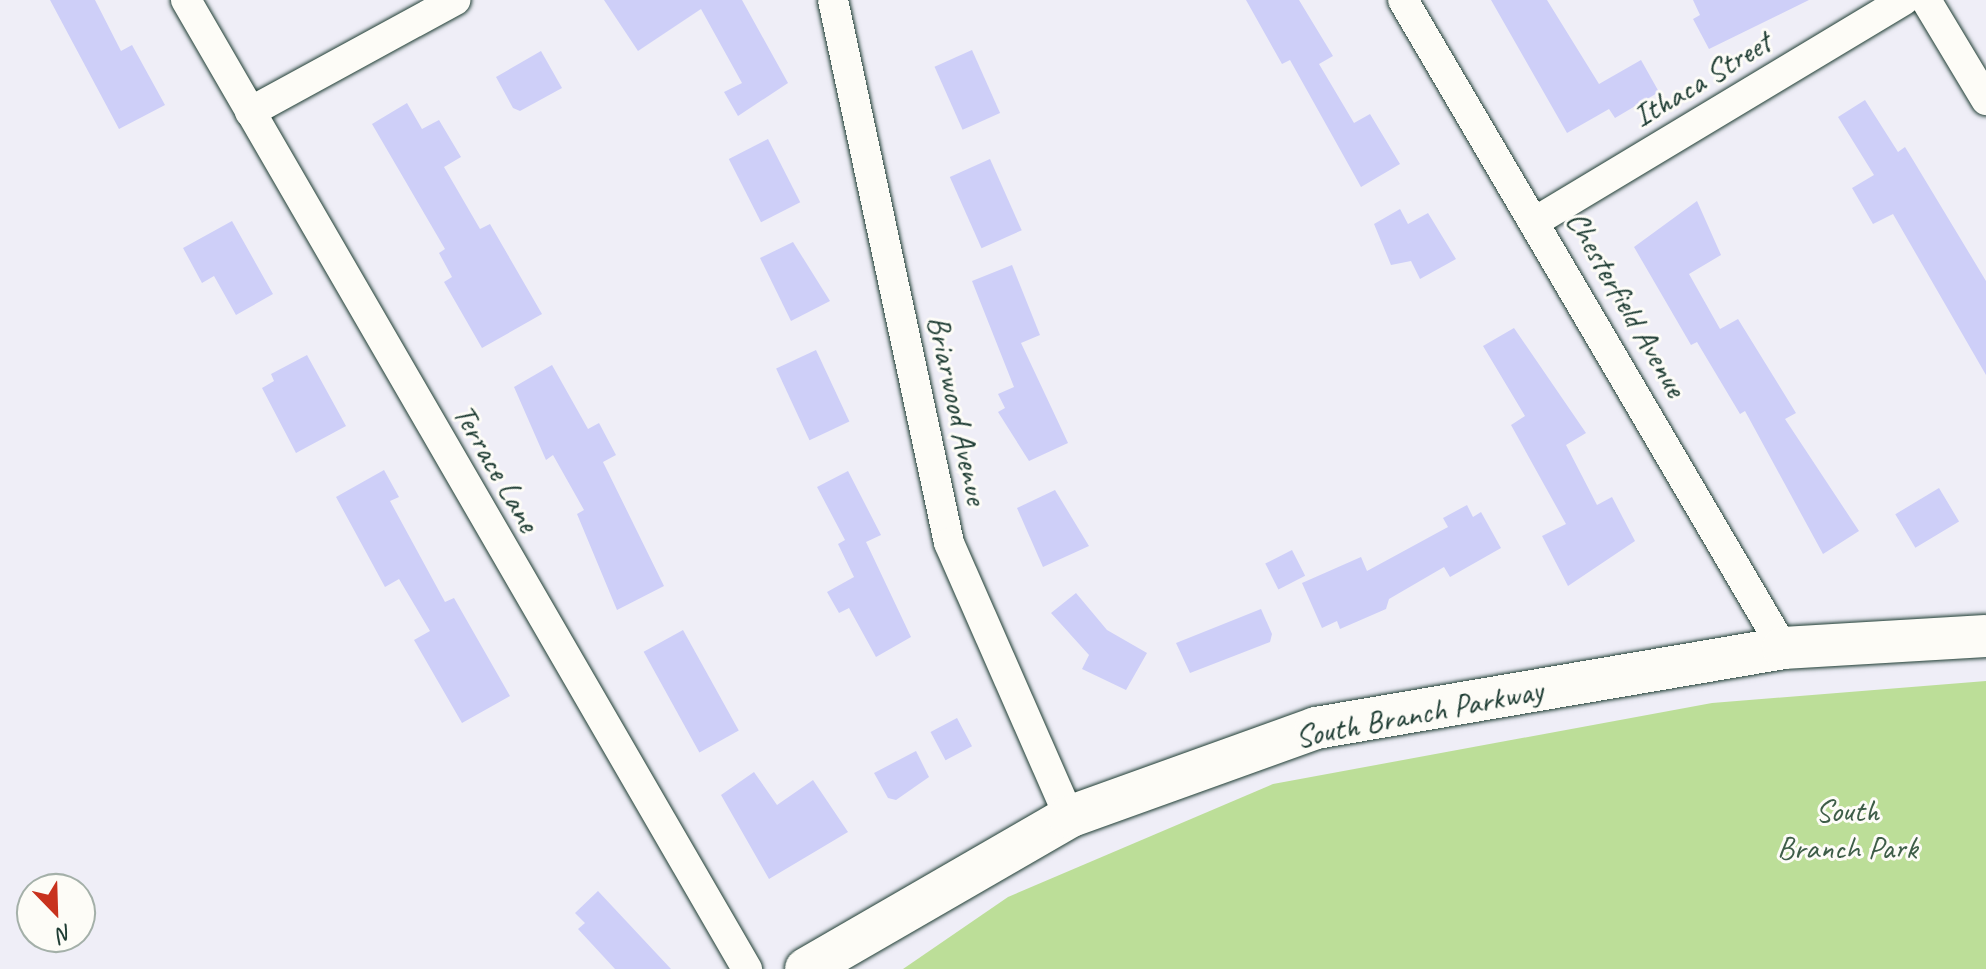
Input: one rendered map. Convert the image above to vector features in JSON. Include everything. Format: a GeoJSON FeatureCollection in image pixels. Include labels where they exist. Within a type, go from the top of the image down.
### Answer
{"type":"FeatureCollection","features":[{"type":"Feature","properties":{"kind":"main road","name":"South Branch Parkway"},"geometry":{"type":"LineString","coordinates":[[806,969],[1069,817],[1316,728],[1783,648],[1986,636]]}},
{"type":"Feature","properties":{"kind":"street","name":"Terrace Lane"},"geometry":{"type":"LineString","coordinates":[[186,0],[747,969]]}},
{"type":"Feature","properties":{"kind":"street"},"geometry":{"type":"LineString","coordinates":[[250,112],[455,0]]}},
{"type":"Feature","properties":{"kind":"street","name":"Briarwood Avenue"},"geometry":{"type":"LineString","coordinates":[[833,0],[949,543],[1069,817]]}},
{"type":"Feature","properties":{"kind":"street","name":"Chesterfield Avenue"},"geometry":{"type":"LineString","coordinates":[[1403,0],[1536,221],[1783,648]]}},
{"type":"Feature","properties":{"kind":"street","name":"Ithaca Street"},"geometry":{"type":"LineString","coordinates":[[1536,221],[1904,0]]}},
{"type":"Feature","properties":{"kind":"street"},"geometry":{"type":"LineString","coordinates":[[1926,0],[1986,100]]}},
{"type":"Feature","properties":{"kind":"green space","name":"South Branch Park"},"geometry":{"type":"Polygon","coordinates":[[[1986,681],[1986,969],[903,969],[1008,897],[1273,784],[1712,703],[1986,681]]]}},
{"type":"Feature","properties":{"kind":"building"},"geometry":{"type":"Polygon","coordinates":[[[50,0],[95,0],[121,51],[132,45],[165,105],[119,129],[50,0]]]}},
{"type":"Feature","properties":{"kind":"building"},"geometry":{"type":"Polygon","coordinates":[[[604,0],[742,0],[788,83],[738,116],[724,92],[742,83],[701,9],[638,51],[604,0]]]}},
{"type":"Feature","properties":{"kind":"building"},"geometry":{"type":"Polygon","coordinates":[[[1246,0],[1299,0],[1333,56],[1319,64],[1354,123],[1370,114],[1400,164],[1361,187],[1290,60],[1282,64],[1246,0]]]}},
{"type":"Feature","properties":{"kind":"building"},"geometry":{"type":"Polygon","coordinates":[[[1491,0],[1547,0],[1599,84],[1641,60],[1659,92],[1615,118],[1609,109],[1567,133],[1491,0]]]}},
{"type":"Feature","properties":{"kind":"building"},"geometry":{"type":"Polygon","coordinates":[[[1693,0],[1809,0],[1709,49],[1693,19],[1700,15],[1693,0]]]}},
{"type":"Feature","properties":{"kind":"building"},"geometry":{"type":"Polygon","coordinates":[[[972,50],[1000,113],[963,130],[935,67],[972,50]]]}},
{"type":"Feature","properties":{"kind":"building"},"geometry":{"type":"Polygon","coordinates":[[[541,51],[562,88],[520,111],[513,108],[496,77],[541,51]]]}},
{"type":"Feature","properties":{"kind":"building"},"geometry":{"type":"Polygon","coordinates":[[[1865,100],[1898,152],[1905,147],[1986,281],[1986,375],[1893,214],[1873,224],[1852,188],[1874,175],[1838,117],[1865,100]]]}},
{"type":"Feature","properties":{"kind":"building"},"geometry":{"type":"Polygon","coordinates":[[[407,103],[422,129],[439,120],[461,157],[444,167],[480,229],[490,224],[542,314],[482,348],[444,282],[452,277],[439,253],[445,249],[372,124],[407,103]]]}},
{"type":"Feature","properties":{"kind":"building"},"geometry":{"type":"Polygon","coordinates":[[[768,139],[800,202],[761,222],[729,159],[768,139]]]}},
{"type":"Feature","properties":{"kind":"building"},"geometry":{"type":"Polygon","coordinates":[[[990,159],[1022,230],[982,248],[950,177],[990,159]]]}},
{"type":"Feature","properties":{"kind":"building"},"geometry":{"type":"Polygon","coordinates":[[[1697,201],[1721,255],[1689,274],[1720,329],[1738,319],[1796,413],[1785,419],[1859,531],[1823,554],[1745,411],[1740,414],[1697,342],[1691,345],[1634,247],[1697,201]]]}},
{"type":"Feature","properties":{"kind":"building"},"geometry":{"type":"Polygon","coordinates":[[[1400,209],[1408,224],[1428,213],[1456,259],[1420,279],[1411,261],[1391,265],[1374,224],[1400,209]]]}},
{"type":"Feature","properties":{"kind":"building"},"geometry":{"type":"Polygon","coordinates":[[[232,221],[273,294],[236,315],[214,276],[202,283],[183,248],[232,221]]]}},
{"type":"Feature","properties":{"kind":"building"},"geometry":{"type":"Polygon","coordinates":[[[793,242],[830,301],[791,321],[760,258],[793,242]]]}},
{"type":"Feature","properties":{"kind":"building"},"geometry":{"type":"Polygon","coordinates":[[[1012,265],[1040,335],[1021,343],[1068,443],[1029,461],[998,412],[1005,408],[998,394],[1014,387],[972,281],[1012,265]]]}},
{"type":"Feature","properties":{"kind":"building"},"geometry":{"type":"Polygon","coordinates":[[[1514,328],[1586,433],[1566,445],[1597,505],[1612,497],[1635,541],[1568,586],[1542,536],[1566,524],[1511,425],[1525,416],[1483,346],[1514,328]]]}},
{"type":"Feature","properties":{"kind":"building"},"geometry":{"type":"Polygon","coordinates":[[[816,350],[849,422],[810,440],[776,369],[816,350]]]}},
{"type":"Feature","properties":{"kind":"building"},"geometry":{"type":"Polygon","coordinates":[[[307,355],[346,426],[296,453],[262,388],[274,381],[271,374],[307,355]]]}},
{"type":"Feature","properties":{"kind":"building"},"geometry":{"type":"Polygon","coordinates":[[[552,365],[588,429],[599,423],[616,455],[603,462],[664,586],[617,610],[577,514],[584,510],[553,455],[546,460],[514,387],[552,365]]]}},
{"type":"Feature","properties":{"kind":"building"},"geometry":{"type":"Polygon","coordinates":[[[384,470],[399,497],[390,501],[445,602],[454,598],[510,696],[462,723],[414,640],[430,631],[399,579],[385,587],[336,497],[384,470]]]}},
{"type":"Feature","properties":{"kind":"building"},"geometry":{"type":"Polygon","coordinates":[[[848,471],[881,535],[866,542],[911,637],[876,657],[849,608],[839,613],[827,592],[854,577],[838,544],[845,540],[817,487],[848,471]]]}},
{"type":"Feature","properties":{"kind":"building"},"geometry":{"type":"Polygon","coordinates":[[[1939,488],[1959,521],[1915,548],[1895,514],[1939,488]]]}},
{"type":"Feature","properties":{"kind":"building"},"geometry":{"type":"Polygon","coordinates":[[[1055,490],[1089,546],[1043,567],[1017,508],[1055,490]]]}},
{"type":"Feature","properties":{"kind":"building"},"geometry":{"type":"Polygon","coordinates":[[[1467,505],[1473,517],[1481,512],[1501,548],[1450,577],[1444,567],[1389,599],[1386,609],[1340,629],[1337,621],[1322,628],[1302,583],[1361,557],[1367,571],[1448,527],[1443,518],[1467,505]]]}},
{"type":"Feature","properties":{"kind":"building"},"geometry":{"type":"Polygon","coordinates":[[[1292,550],[1305,576],[1278,589],[1265,564],[1292,550]]]}},
{"type":"Feature","properties":{"kind":"building"},"geometry":{"type":"Polygon","coordinates":[[[1076,593],[1107,630],[1147,653],[1126,690],[1082,669],[1089,655],[1051,613],[1076,593]]]}},
{"type":"Feature","properties":{"kind":"building"},"geometry":{"type":"Polygon","coordinates":[[[1261,609],[1272,634],[1270,642],[1190,673],[1176,643],[1261,609]]]}},
{"type":"Feature","properties":{"kind":"building"},"geometry":{"type":"Polygon","coordinates":[[[683,630],[739,731],[699,752],[644,652],[683,630]]]}},
{"type":"Feature","properties":{"kind":"building"},"geometry":{"type":"Polygon","coordinates":[[[957,718],[972,746],[946,760],[931,732],[957,718]]]}},
{"type":"Feature","properties":{"kind":"building"},"geometry":{"type":"Polygon","coordinates":[[[916,751],[929,777],[896,800],[888,798],[874,773],[916,751]]]}},
{"type":"Feature","properties":{"kind":"building"},"geometry":{"type":"Polygon","coordinates":[[[754,772],[777,805],[813,780],[848,832],[769,879],[721,795],[754,772]]]}},
{"type":"Feature","properties":{"kind":"building"},"geometry":{"type":"Polygon","coordinates":[[[598,891],[671,969],[615,969],[578,929],[585,923],[575,913],[598,891]]]}}]}
